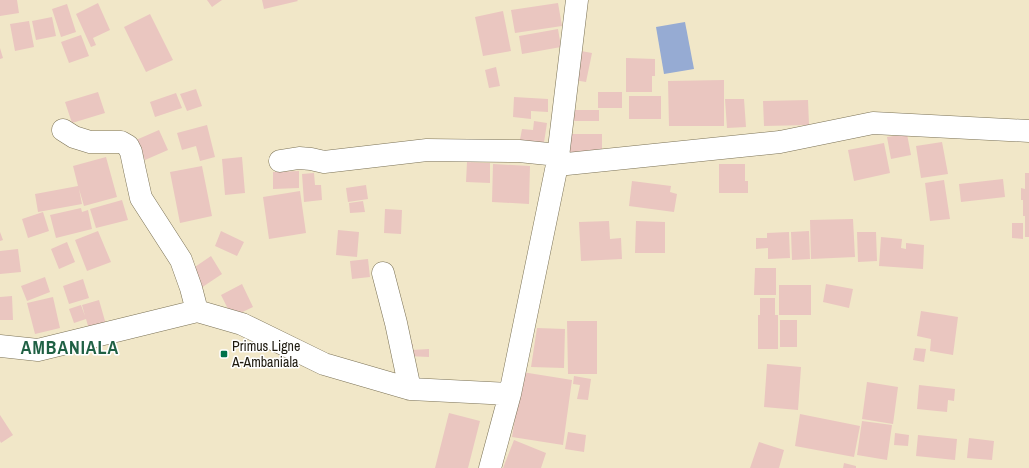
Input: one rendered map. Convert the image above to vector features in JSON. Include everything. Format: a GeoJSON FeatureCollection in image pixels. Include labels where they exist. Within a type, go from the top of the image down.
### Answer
{"type":"FeatureCollection","features":[{"type":"Feature","properties":{"kind":"street"},"geometry":{"type":"LineString","coordinates":[[490,468],[510,394],[557,160],[577,0]]}},
{"type":"Feature","properties":{"kind":"street"},"geometry":{"type":"LineString","coordinates":[[280,161],[299,158],[324,162],[427,150],[519,150],[557,160],[780,142],[873,123],[1029,131]]}},
{"type":"Feature","properties":{"kind":"street"},"geometry":{"type":"LineString","coordinates":[[63,130],[74,137],[90,142],[121,142],[128,146],[136,171],[141,198],[181,260],[197,311]]}},
{"type":"Feature","properties":{"kind":"street"},"geometry":{"type":"LineString","coordinates":[[383,273],[396,323],[410,389]]}},
{"type":"Feature","properties":{"kind":"street"},"geometry":{"type":"LineString","coordinates":[[0,346],[38,350],[197,311],[242,324],[324,364],[410,389],[510,394]]}},
{"type":"Feature","properties":{"kind":"water"},"geometry":{"type":"Polygon","coordinates":[[[685,22],[694,69],[664,74],[656,27],[685,22]]]}},
{"type":"Feature","properties":{"kind":"building"},"geometry":{"type":"Polygon","coordinates":[[[0,0],[17,0],[19,13],[0,16],[0,0]]]}},
{"type":"Feature","properties":{"kind":"building"},"geometry":{"type":"Polygon","coordinates":[[[207,0],[222,0],[212,7],[207,0]]]}},
{"type":"Feature","properties":{"kind":"building"},"geometry":{"type":"Polygon","coordinates":[[[262,0],[297,0],[298,1],[264,9],[262,0]]]}},
{"type":"Feature","properties":{"kind":"building"},"geometry":{"type":"Polygon","coordinates":[[[98,3],[110,30],[93,38],[96,45],[91,47],[76,14],[98,3]]]}},
{"type":"Feature","properties":{"kind":"building"},"geometry":{"type":"Polygon","coordinates":[[[558,3],[562,26],[515,33],[511,10],[558,3]]]}},
{"type":"Feature","properties":{"kind":"building"},"geometry":{"type":"Polygon","coordinates":[[[67,4],[76,32],[61,37],[52,9],[67,4]]]}},
{"type":"Feature","properties":{"kind":"building"},"geometry":{"type":"Polygon","coordinates":[[[503,11],[511,51],[483,56],[475,17],[503,11]]]}},
{"type":"Feature","properties":{"kind":"building"},"geometry":{"type":"Polygon","coordinates":[[[150,14],[173,60],[146,72],[124,27],[150,14]]]}},
{"type":"Feature","properties":{"kind":"building"},"geometry":{"type":"Polygon","coordinates":[[[52,17],[56,36],[36,40],[32,21],[52,17]]]}},
{"type":"Feature","properties":{"kind":"building"},"geometry":{"type":"Polygon","coordinates":[[[29,21],[34,47],[15,51],[10,24],[29,21]]]}},
{"type":"Feature","properties":{"kind":"building"},"geometry":{"type":"Polygon","coordinates":[[[558,29],[561,47],[522,54],[519,36],[558,29]]]}},
{"type":"Feature","properties":{"kind":"building"},"geometry":{"type":"Polygon","coordinates":[[[81,35],[89,56],[69,63],[61,42],[81,35]]]}},
{"type":"Feature","properties":{"kind":"building"},"geometry":{"type":"Polygon","coordinates":[[[0,48],[3,58],[0,59],[0,48]]]}},
{"type":"Feature","properties":{"kind":"building"},"geometry":{"type":"Polygon","coordinates":[[[581,51],[592,53],[586,82],[574,80],[581,51]]]}},
{"type":"Feature","properties":{"kind":"building"},"geometry":{"type":"Polygon","coordinates":[[[626,58],[655,59],[655,76],[652,76],[652,92],[626,92],[626,58]]]}},
{"type":"Feature","properties":{"kind":"building"},"geometry":{"type":"Polygon","coordinates":[[[496,67],[500,86],[489,88],[485,70],[496,67]]]}},
{"type":"Feature","properties":{"kind":"building"},"geometry":{"type":"Polygon","coordinates":[[[724,80],[724,126],[669,126],[668,81],[724,80]]]}},
{"type":"Feature","properties":{"kind":"building"},"geometry":{"type":"Polygon","coordinates":[[[196,89],[202,106],[187,111],[180,94],[196,89]]]}},
{"type":"Feature","properties":{"kind":"building"},"geometry":{"type":"Polygon","coordinates":[[[98,92],[105,113],[72,123],[65,102],[98,92]]]}},
{"type":"Feature","properties":{"kind":"building"},"geometry":{"type":"Polygon","coordinates":[[[598,92],[622,92],[622,108],[598,108],[598,92]]]}},
{"type":"Feature","properties":{"kind":"building"},"geometry":{"type":"Polygon","coordinates":[[[176,93],[182,108],[155,117],[150,102],[176,93]]]}},
{"type":"Feature","properties":{"kind":"building"},"geometry":{"type":"Polygon","coordinates":[[[629,96],[661,96],[661,119],[629,119],[629,96]]]}},
{"type":"Feature","properties":{"kind":"building"},"geometry":{"type":"Polygon","coordinates":[[[514,97],[548,99],[548,112],[531,111],[531,119],[513,117],[514,97]]]}},
{"type":"Feature","properties":{"kind":"building"},"geometry":{"type":"Polygon","coordinates":[[[725,99],[744,99],[746,127],[727,128],[725,99]]]}},
{"type":"Feature","properties":{"kind":"building"},"geometry":{"type":"Polygon","coordinates":[[[808,100],[809,125],[764,126],[763,101],[808,100]]]}},
{"type":"Feature","properties":{"kind":"building"},"geometry":{"type":"Polygon","coordinates":[[[570,110],[599,110],[599,121],[570,121],[570,110]]]}},
{"type":"Feature","properties":{"kind":"building"},"geometry":{"type":"Polygon","coordinates":[[[534,121],[547,123],[543,149],[519,145],[522,129],[533,130],[534,121]]]}},
{"type":"Feature","properties":{"kind":"building"},"geometry":{"type":"Polygon","coordinates":[[[207,125],[215,157],[200,161],[196,146],[182,150],[177,133],[207,125]]]}},
{"type":"Feature","properties":{"kind":"building"},"geometry":{"type":"Polygon","coordinates":[[[159,130],[168,150],[145,160],[136,140],[159,130]]]}},
{"type":"Feature","properties":{"kind":"building"},"geometry":{"type":"Polygon","coordinates":[[[568,134],[602,134],[602,154],[567,154],[568,134]]]}},
{"type":"Feature","properties":{"kind":"building"},"geometry":{"type":"Polygon","coordinates":[[[907,134],[911,155],[891,159],[887,137],[907,134]]]}},
{"type":"Feature","properties":{"kind":"building"},"geometry":{"type":"Polygon","coordinates":[[[942,142],[948,174],[921,178],[916,146],[942,142]]]}},
{"type":"Feature","properties":{"kind":"building"},"geometry":{"type":"Polygon","coordinates":[[[884,143],[890,173],[854,181],[848,150],[884,143]]]}},
{"type":"Feature","properties":{"kind":"building"},"geometry":{"type":"Polygon","coordinates":[[[106,157],[117,197],[84,206],[79,189],[82,204],[38,212],[35,194],[78,186],[73,166],[106,157]]]}},
{"type":"Feature","properties":{"kind":"building"},"geometry":{"type":"Polygon","coordinates":[[[242,157],[245,193],[225,195],[222,159],[242,157]]]}},
{"type":"Feature","properties":{"kind":"building"},"geometry":{"type":"Polygon","coordinates":[[[467,162],[490,163],[490,183],[466,182],[467,162]]]}},
{"type":"Feature","properties":{"kind":"building"},"geometry":{"type":"Polygon","coordinates":[[[493,164],[530,166],[529,204],[492,202],[493,164]]]}},
{"type":"Feature","properties":{"kind":"building"},"geometry":{"type":"Polygon","coordinates":[[[719,164],[745,164],[745,181],[748,181],[748,193],[719,193],[719,164]]]}},
{"type":"Feature","properties":{"kind":"building"},"geometry":{"type":"Polygon","coordinates":[[[202,166],[212,216],[180,223],[170,172],[202,166]]]}},
{"type":"Feature","properties":{"kind":"building"},"geometry":{"type":"Polygon","coordinates":[[[299,171],[299,188],[273,189],[273,172],[299,171]]]}},
{"type":"Feature","properties":{"kind":"building"},"geometry":{"type":"Polygon","coordinates":[[[314,173],[315,185],[321,185],[322,200],[304,202],[302,174],[314,173]]]}},
{"type":"Feature","properties":{"kind":"building"},"geometry":{"type":"Polygon","coordinates":[[[1025,173],[1029,173],[1029,237],[1025,237],[1025,216],[1023,216],[1023,200],[1021,200],[1021,188],[1025,189],[1025,173]]]}},
{"type":"Feature","properties":{"kind":"building"},"geometry":{"type":"Polygon","coordinates":[[[1003,179],[1005,197],[961,202],[959,184],[1003,179]]]}},
{"type":"Feature","properties":{"kind":"building"},"geometry":{"type":"Polygon","coordinates":[[[944,180],[950,219],[930,221],[925,183],[944,180]]]}},
{"type":"Feature","properties":{"kind":"building"},"geometry":{"type":"Polygon","coordinates":[[[632,181],[671,186],[670,192],[677,194],[674,212],[629,206],[632,181]]]}},
{"type":"Feature","properties":{"kind":"building"},"geometry":{"type":"Polygon","coordinates":[[[366,185],[368,199],[348,202],[346,188],[366,185]]]}},
{"type":"Feature","properties":{"kind":"building"},"geometry":{"type":"Polygon","coordinates":[[[300,191],[306,233],[269,239],[263,197],[300,191]]]}},
{"type":"Feature","properties":{"kind":"building"},"geometry":{"type":"Polygon","coordinates":[[[122,200],[128,220],[96,228],[90,209],[122,200]]]}},
{"type":"Feature","properties":{"kind":"building"},"geometry":{"type":"Polygon","coordinates":[[[363,201],[365,212],[350,213],[349,203],[363,201]]]}},
{"type":"Feature","properties":{"kind":"building"},"geometry":{"type":"Polygon","coordinates":[[[81,208],[82,212],[88,210],[92,229],[56,238],[50,215],[81,208]]]}},
{"type":"Feature","properties":{"kind":"building"},"geometry":{"type":"Polygon","coordinates":[[[385,209],[402,210],[401,234],[384,233],[385,209]]]}},
{"type":"Feature","properties":{"kind":"building"},"geometry":{"type":"Polygon","coordinates":[[[43,212],[49,231],[28,238],[22,219],[43,212]]]}},
{"type":"Feature","properties":{"kind":"building"},"geometry":{"type":"Polygon","coordinates":[[[853,219],[855,257],[811,259],[810,220],[853,219]]]}},
{"type":"Feature","properties":{"kind":"building"},"geometry":{"type":"Polygon","coordinates":[[[609,221],[610,239],[621,238],[622,259],[581,261],[579,222],[609,221]]]}},
{"type":"Feature","properties":{"kind":"building"},"geometry":{"type":"Polygon","coordinates":[[[636,221],[665,222],[665,253],[635,253],[636,221]]]}},
{"type":"Feature","properties":{"kind":"building"},"geometry":{"type":"Polygon","coordinates":[[[1012,223],[1023,223],[1023,239],[1012,238],[1012,223]]]}},
{"type":"Feature","properties":{"kind":"building"},"geometry":{"type":"Polygon","coordinates":[[[338,230],[359,232],[357,257],[336,255],[338,230]]]}},
{"type":"Feature","properties":{"kind":"building"},"geometry":{"type":"Polygon","coordinates":[[[98,231],[111,262],[87,271],[75,240],[98,231]]]}},
{"type":"Feature","properties":{"kind":"building"},"geometry":{"type":"Polygon","coordinates":[[[221,231],[244,242],[237,256],[215,246],[221,231]]]}},
{"type":"Feature","properties":{"kind":"building"},"geometry":{"type":"Polygon","coordinates":[[[809,231],[810,259],[792,260],[791,232],[809,231]]]}},
{"type":"Feature","properties":{"kind":"building"},"geometry":{"type":"Polygon","coordinates":[[[0,232],[3,240],[0,241],[0,232]]]}},
{"type":"Feature","properties":{"kind":"building"},"geometry":{"type":"Polygon","coordinates":[[[789,232],[790,258],[768,259],[768,248],[756,249],[756,238],[767,238],[767,233],[789,232]]]}},
{"type":"Feature","properties":{"kind":"building"},"geometry":{"type":"Polygon","coordinates":[[[857,232],[876,232],[877,261],[858,262],[857,232]]]}},
{"type":"Feature","properties":{"kind":"building"},"geometry":{"type":"Polygon","coordinates":[[[881,237],[902,239],[901,248],[906,249],[906,243],[924,245],[923,269],[879,266],[881,237]]]}},
{"type":"Feature","properties":{"kind":"building"},"geometry":{"type":"Polygon","coordinates":[[[67,242],[75,262],[59,269],[51,249],[67,242]]]}},
{"type":"Feature","properties":{"kind":"building"},"geometry":{"type":"Polygon","coordinates":[[[18,249],[21,272],[0,274],[0,251],[18,249]]]}},
{"type":"Feature","properties":{"kind":"building"},"geometry":{"type":"Polygon","coordinates":[[[211,256],[222,274],[198,290],[186,273],[211,256]]]}},
{"type":"Feature","properties":{"kind":"building"},"geometry":{"type":"Polygon","coordinates":[[[368,259],[370,277],[352,279],[350,261],[368,259]]]}},
{"type":"Feature","properties":{"kind":"building"},"geometry":{"type":"Polygon","coordinates":[[[755,268],[776,268],[776,295],[754,295],[755,268]]]}},
{"type":"Feature","properties":{"kind":"building"},"geometry":{"type":"Polygon","coordinates":[[[45,277],[50,292],[27,301],[21,286],[45,277]]]}},
{"type":"Feature","properties":{"kind":"building"},"geometry":{"type":"Polygon","coordinates":[[[83,279],[89,298],[69,304],[63,286],[83,279]]]}},
{"type":"Feature","properties":{"kind":"building"},"geometry":{"type":"Polygon","coordinates":[[[242,284],[253,307],[232,317],[221,295],[242,284]]]}},
{"type":"Feature","properties":{"kind":"building"},"geometry":{"type":"Polygon","coordinates":[[[826,284],[853,289],[849,308],[823,302],[826,284]]]}},
{"type":"Feature","properties":{"kind":"building"},"geometry":{"type":"Polygon","coordinates":[[[779,285],[811,285],[811,315],[779,315],[779,285]]]}},
{"type":"Feature","properties":{"kind":"building"},"geometry":{"type":"Polygon","coordinates":[[[12,296],[13,320],[0,320],[0,297],[12,296]]]}},
{"type":"Feature","properties":{"kind":"building"},"geometry":{"type":"Polygon","coordinates":[[[53,297],[60,328],[35,334],[27,303],[53,297]]]}},
{"type":"Feature","properties":{"kind":"building"},"geometry":{"type":"Polygon","coordinates":[[[760,298],[775,298],[775,315],[778,315],[778,349],[758,349],[758,315],[760,315],[760,298]]]}},
{"type":"Feature","properties":{"kind":"building"},"geometry":{"type":"Polygon","coordinates":[[[99,300],[107,328],[90,333],[86,319],[74,323],[69,309],[81,305],[85,316],[82,305],[99,300]]]}},
{"type":"Feature","properties":{"kind":"building"},"geometry":{"type":"Polygon","coordinates":[[[921,311],[958,317],[953,355],[930,351],[931,339],[917,336],[921,311]]]}},
{"type":"Feature","properties":{"kind":"building"},"geometry":{"type":"Polygon","coordinates":[[[780,320],[797,320],[797,347],[780,347],[780,320]]]}},
{"type":"Feature","properties":{"kind":"building"},"geometry":{"type":"Polygon","coordinates":[[[567,321],[597,321],[597,374],[568,374],[567,321]]]}},
{"type":"Feature","properties":{"kind":"building"},"geometry":{"type":"Polygon","coordinates":[[[537,328],[565,329],[564,368],[531,367],[537,328]]]}},
{"type":"Feature","properties":{"kind":"building"},"geometry":{"type":"Polygon","coordinates":[[[408,344],[413,344],[412,350],[429,349],[429,357],[407,356],[408,344]]]}},
{"type":"Feature","properties":{"kind":"building"},"geometry":{"type":"Polygon","coordinates":[[[915,348],[926,349],[924,362],[913,360],[915,348]]]}},
{"type":"Feature","properties":{"kind":"building"},"geometry":{"type":"Polygon","coordinates":[[[767,364],[801,367],[798,410],[764,407],[767,364]]]}},
{"type":"Feature","properties":{"kind":"building"},"geometry":{"type":"Polygon","coordinates":[[[522,372],[572,380],[563,445],[512,437],[522,372]]]}},
{"type":"Feature","properties":{"kind":"building"},"geometry":{"type":"Polygon","coordinates":[[[574,376],[591,379],[588,400],[577,399],[580,385],[573,384],[574,376]]]}},
{"type":"Feature","properties":{"kind":"building"},"geometry":{"type":"Polygon","coordinates":[[[867,382],[898,387],[893,424],[862,419],[867,382]]]}},
{"type":"Feature","properties":{"kind":"building"},"geometry":{"type":"Polygon","coordinates":[[[919,385],[955,389],[954,401],[948,400],[947,412],[917,409],[919,385]]]}},
{"type":"Feature","properties":{"kind":"building"},"geometry":{"type":"Polygon","coordinates":[[[449,413],[480,421],[468,468],[435,468],[449,413]]]}},
{"type":"Feature","properties":{"kind":"building"},"geometry":{"type":"Polygon","coordinates":[[[800,414],[860,426],[854,457],[795,446],[800,414]]]}},
{"type":"Feature","properties":{"kind":"building"},"geometry":{"type":"Polygon","coordinates":[[[0,415],[13,435],[1,443],[0,441],[0,415]]]}},
{"type":"Feature","properties":{"kind":"building"},"geometry":{"type":"Polygon","coordinates":[[[862,421],[892,425],[887,460],[857,455],[862,421]]]}},
{"type":"Feature","properties":{"kind":"building"},"geometry":{"type":"Polygon","coordinates":[[[568,432],[586,435],[584,452],[565,449],[568,432]]]}},
{"type":"Feature","properties":{"kind":"building"},"geometry":{"type":"Polygon","coordinates":[[[895,433],[909,435],[908,446],[894,445],[895,433]]]}},
{"type":"Feature","properties":{"kind":"building"},"geometry":{"type":"Polygon","coordinates":[[[918,435],[957,439],[955,460],[916,456],[918,435]]]}},
{"type":"Feature","properties":{"kind":"building"},"geometry":{"type":"Polygon","coordinates":[[[969,438],[994,441],[992,460],[967,458],[969,438]]]}},
{"type":"Feature","properties":{"kind":"building"},"geometry":{"type":"Polygon","coordinates":[[[514,440],[546,453],[541,468],[503,468],[514,440]]]}},
{"type":"Feature","properties":{"kind":"building"},"geometry":{"type":"Polygon","coordinates":[[[759,442],[784,450],[779,468],[750,468],[759,442]]]}},
{"type":"Feature","properties":{"kind":"building"},"geometry":{"type":"Polygon","coordinates":[[[844,463],[856,466],[856,468],[843,468],[844,463]]]}},
{"type":"Feature","properties":{"kind":"place","name":"Primus Ligne A-Ambaniala"},"geometry":{"type":"Point","coordinates":[224,354]}},
{"type":"Feature","properties":{"kind":"district","name":"AMBANIALA"},"geometry":{"type":"Point","coordinates":[70,347]}}]}
